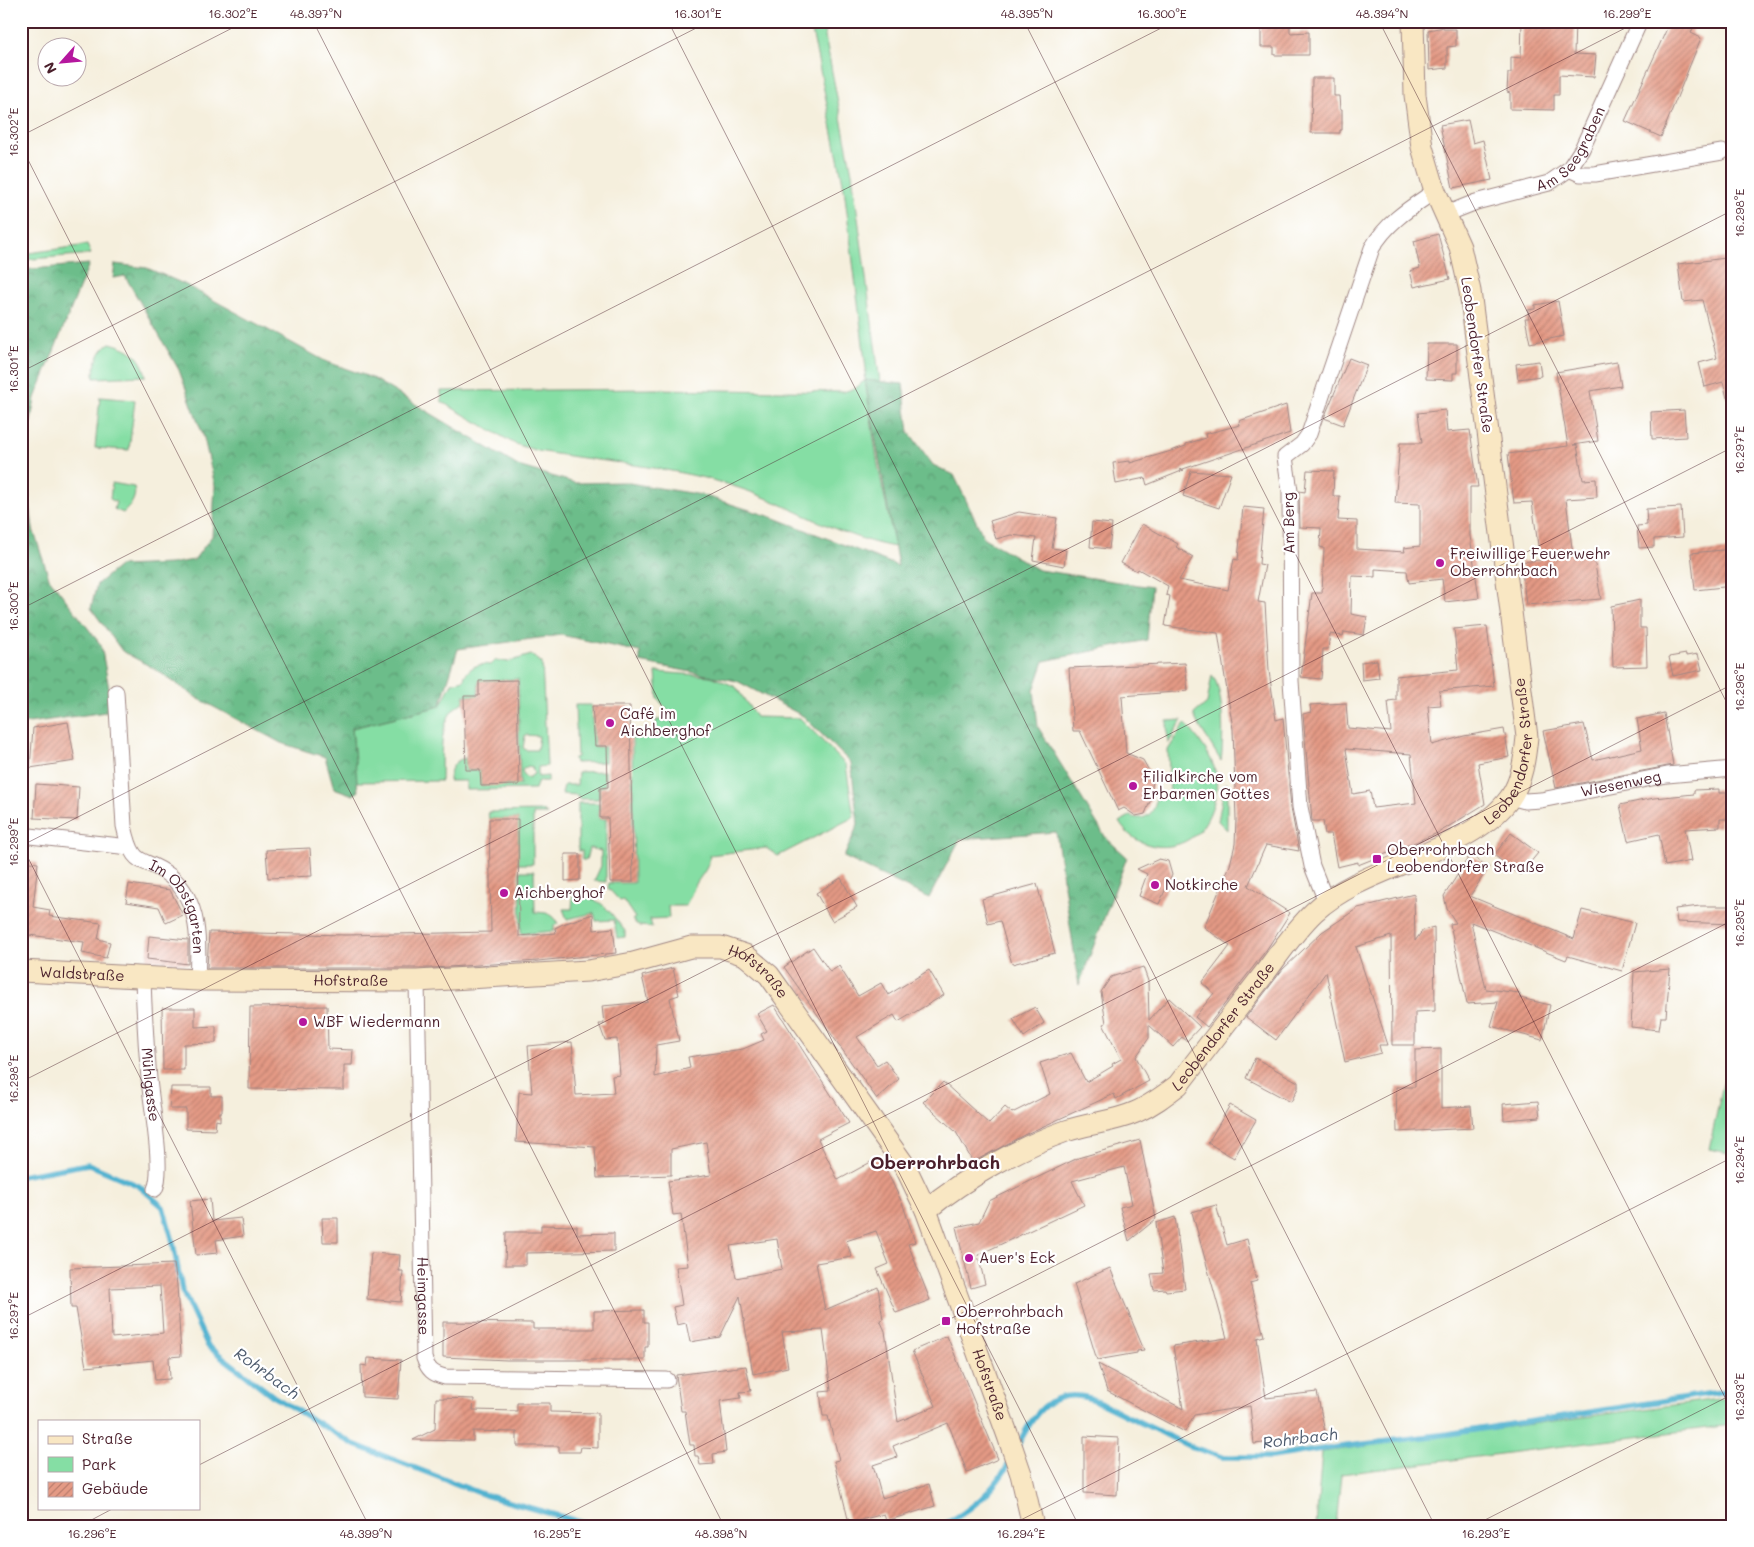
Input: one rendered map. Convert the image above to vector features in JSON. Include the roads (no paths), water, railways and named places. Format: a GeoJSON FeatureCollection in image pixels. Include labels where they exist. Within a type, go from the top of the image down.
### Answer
{"type":"FeatureCollection","features":[{"type":"Feature","properties":{"kind":"main road","name":"Leobendorfer Straße"},"geometry":{"type":"LineString","coordinates":[[926,1210],[962,1183],[1010,1157],[1066,1131],[1135,1112],[1157,1101],[1178,1085],[1298,929],[1326,901],[1357,884],[1466,833],[1499,810],[1511,797],[1525,758],[1527,737],[1470,291],[1460,247],[1435,191],[1426,164],[1419,127],[1414,78],[1413,21]]}},
{"type":"Feature","properties":{"kind":"main road","name":"Hofstraße"},"geometry":{"type":"LineString","coordinates":[[143,979],[417,981],[588,971],[633,963],[691,947],[721,947],[745,956],[769,975],[893,1147],[926,1210],[1021,1474],[1033,1526]]}},
{"type":"Feature","properties":{"kind":"main road","name":"Waldstraße"},"geometry":{"type":"LineString","coordinates":[[21,972],[143,979]]}},
{"type":"Feature","properties":{"kind":"street","name":"Am Seegraben"},"geometry":{"type":"LineString","coordinates":[[1446,214],[1468,205],[1549,182],[1569,169],[1582,149],[1640,21]]}},
{"type":"Feature","properties":{"kind":"street"},"geometry":{"type":"LineString","coordinates":[[1569,169],[1580,174],[1595,174],[1722,152]]}},
{"type":"Feature","properties":{"kind":"street","name":"Am Berg"},"geometry":{"type":"LineString","coordinates":[[1326,901],[1312,866],[1300,807],[1291,681],[1290,491],[1285,457],[1302,444],[1309,434],[1361,275],[1378,237],[1399,216],[1435,191]]}},
{"type":"Feature","properties":{"kind":"street","name":"Im Obstgarten"},"geometry":{"type":"LineString","coordinates":[[116,692],[124,826],[129,847],[138,860],[170,876],[187,899],[197,922],[197,980]]}},
{"type":"Feature","properties":{"kind":"street","name":"Wiesenweg"},"geometry":{"type":"LineString","coordinates":[[1511,797],[1525,801],[1541,800],[1667,775],[1733,769]]}},
{"type":"Feature","properties":{"kind":"street","name":"Im Obstgarten"},"geometry":{"type":"LineString","coordinates":[[21,835],[129,847]]}},
{"type":"Feature","properties":{"kind":"street","name":"Mühlgasse"},"geometry":{"type":"LineString","coordinates":[[143,979],[149,1077],[158,1163],[158,1178],[155,1190]]}},
{"type":"Feature","properties":{"kind":"street","name":"Heimgasse"},"geometry":{"type":"LineString","coordinates":[[417,981],[424,1358],[428,1368],[435,1374],[445,1377],[668,1380]]}},
{"type":"Feature","properties":{"kind":"waterway","name":"Rohrbach"},"geometry":{"type":"LineString","coordinates":[[21,1176],[88,1164],[139,1186],[163,1207],[172,1238],[182,1290],[208,1346],[273,1396],[353,1444],[485,1495],[594,1526]]}},
{"type":"Feature","properties":{"kind":"waterway","name":"Rohrbach"},"geometry":{"type":"LineString","coordinates":[[1017,1447],[1037,1414],[1054,1400],[1065,1396],[1092,1399],[1189,1446],[1222,1457],[1272,1457],[1448,1434],[1733,1390]]}},
{"type":"Feature","properties":{"kind":"waterway","name":"Rohrbach"},"geometry":{"type":"LineString","coordinates":[[941,1526],[962,1514],[981,1499],[998,1481],[1011,1460]]}},
{"type":"Feature","properties":{"kind":"place","name":"Freiwillige Feuerwehr Oberrohrbach"},"geometry":{"type":"Point","coordinates":[1440,563]}},
{"type":"Feature","properties":{"kind":"place","name":"Café im Aichberghof"},"geometry":{"type":"Point","coordinates":[610,723]}},
{"type":"Feature","properties":{"kind":"place","name":"Filialkirche vom Erbarmen Gottes"},"geometry":{"type":"Point","coordinates":[1133,786]}},
{"type":"Feature","properties":{"kind":"place","name":"Oberrohrbach Leobendorfer Straße"},"geometry":{"type":"Point","coordinates":[1377,859]}},
{"type":"Feature","properties":{"kind":"place","name":"Notkirche"},"geometry":{"type":"Point","coordinates":[1155,885]}},
{"type":"Feature","properties":{"kind":"place","name":"Aichberghof"},"geometry":{"type":"Point","coordinates":[504,893]}},
{"type":"Feature","properties":{"kind":"place","name":"WBF Wiedermann"},"geometry":{"type":"Point","coordinates":[303,1022]}},
{"type":"Feature","properties":{"kind":"place","name":"Auer's Eck"},"geometry":{"type":"Point","coordinates":[969,1258]}},
{"type":"Feature","properties":{"kind":"place","name":"Oberrohrbach Hofstraße"},"geometry":{"type":"Point","coordinates":[946,1321]}},
{"type":"Feature","properties":{"kind":"district","name":"Oberrohrbach"},"geometry":{"type":"Point","coordinates":[935,1163]}}]}
